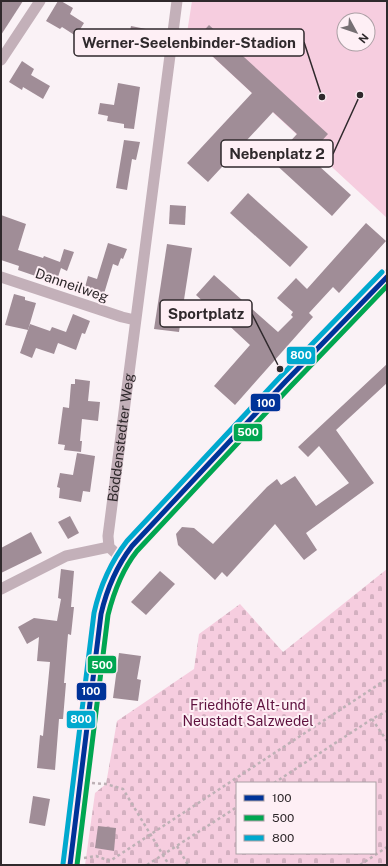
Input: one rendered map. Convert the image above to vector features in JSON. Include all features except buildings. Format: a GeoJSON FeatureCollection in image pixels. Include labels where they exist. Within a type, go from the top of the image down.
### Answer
{"type":"FeatureCollection","features":[{"type":"Feature","properties":{"kind":"street"},"geometry":{"type":"LineString","coordinates":[[1,60],[40,1]]}},
{"type":"Feature","properties":{"kind":"street","name":"Böddenstedter Weg"},"geometry":{"type":"LineString","coordinates":[[109,547],[108,536],[110,514],[176,1]]}},
{"type":"Feature","properties":{"kind":"street","name":"Danneilweg"},"geometry":{"type":"LineString","coordinates":[[1,277],[135,320]]}},
{"type":"Feature","properties":{"kind":"street"},"geometry":{"type":"LineString","coordinates":[[76,862],[101,614],[109,585],[122,559],[150,526],[281,386],[387,277]]}},
{"type":"Feature","properties":{"kind":"street"},"geometry":{"type":"LineString","coordinates":[[1,589],[66,556],[109,547],[122,559]]}},
{"type":"Feature","properties":{"kind":"path"},"geometry":{"type":"LineString","coordinates":[[76,862],[96,856],[110,861],[387,680]]}},
{"type":"Feature","properties":{"kind":"path"},"geometry":{"type":"LineString","coordinates":[[276,782],[387,710]]}},
{"type":"Feature","properties":{"kind":"path"},"geometry":{"type":"LineString","coordinates":[[372,719],[387,741]]}},
{"type":"Feature","properties":{"kind":"path"},"geometry":{"type":"LineString","coordinates":[[92,783],[106,784],[123,788],[169,865]]}},
{"type":"Feature","properties":{"kind":"path"},"geometry":{"type":"LineString","coordinates":[[147,865],[236,808]]}},
{"type":"Feature","properties":{"kind":"path"},"geometry":{"type":"LineString","coordinates":[[177,846],[188,865]]}},
{"type":"Feature","properties":{"kind":"path"},"geometry":{"type":"LineString","coordinates":[[360,865],[387,847]]}},
{"type":"Feature","properties":{"kind":"green space"},"geometry":{"type":"Polygon","coordinates":[[[192,1],[387,1],[387,218],[187,33],[192,1]]]}},
{"type":"Feature","properties":{"kind":"green space","name":"Friedhöfe Alt- und Neustadt Salzwedel"},"geometry":{"type":"Polygon","coordinates":[[[387,569],[387,865],[85,865],[95,793],[106,784],[117,721],[194,669],[199,634],[240,604],[283,652],[387,569]]]}},
{"type":"Feature","properties":{"kind":"transit line","name":"800"},"geometry":{"type":"LineString","coordinates":[[63,864],[94,613],[99,593],[111,566],[127,541],[281,376],[382,272]]}},
{"type":"Feature","properties":{"kind":"transit line","name":"100"},"geometry":{"type":"LineString","coordinates":[[70,865],[101,614],[106,595],[117,570],[132,546],[286,381],[387,277]]}},
{"type":"Feature","properties":{"kind":"transit line","name":"500"},"geometry":{"type":"LineString","coordinates":[[77,865],[108,615],[116,589],[123,573],[137,551],[291,386],[387,286]]}},
{"type":"Feature","properties":{"kind":"place","name":"Nebenplatz 2"},"geometry":{"type":"Point","coordinates":[360,95]}},
{"type":"Feature","properties":{"kind":"place","name":"Werner-Seelenbinder-Stadion"},"geometry":{"type":"Point","coordinates":[322,97]}},
{"type":"Feature","properties":{"kind":"place","name":"Sportplatz"},"geometry":{"type":"Point","coordinates":[280,369]}}]}
